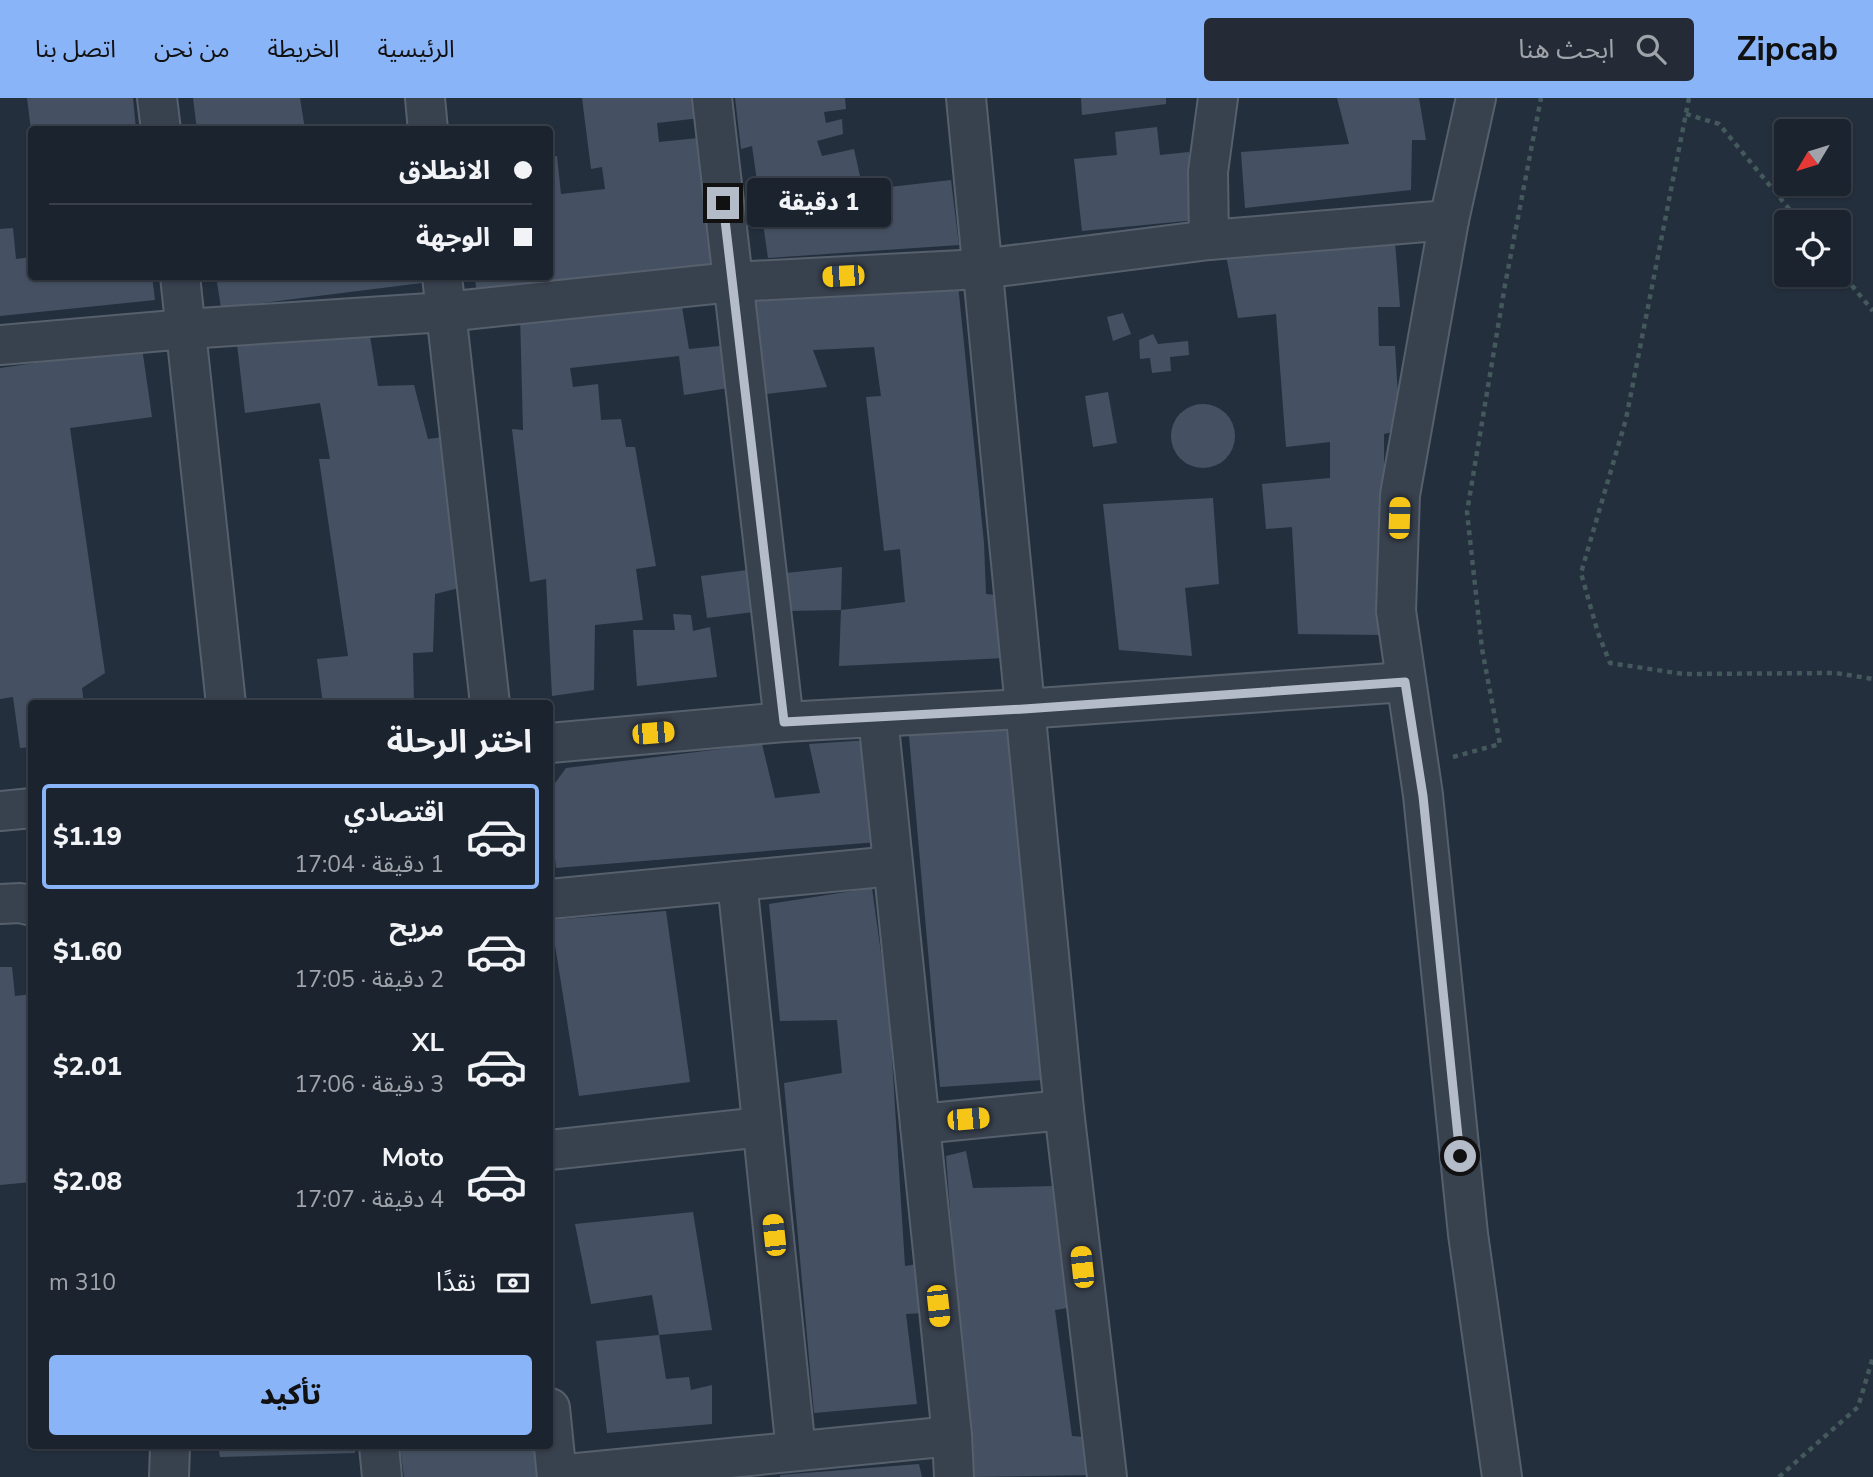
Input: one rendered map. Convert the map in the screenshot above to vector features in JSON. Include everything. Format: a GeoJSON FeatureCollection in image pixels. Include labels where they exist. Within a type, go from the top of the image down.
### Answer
{"type":"FeatureCollection","features":[{"type":"Feature","properties":{"kind":"street"},"geometry":{"type":"LineString","coordinates":[[157,98],[160,126]]}},
{"type":"Feature","properties":{"kind":"street"},"geometry":{"type":"LineString","coordinates":[[425,98],[428,126]]}},
{"type":"Feature","properties":{"kind":"street"},"geometry":{"type":"LineString","coordinates":[[712,98],[784,722]]}},
{"type":"Feature","properties":{"kind":"street"},"geometry":{"type":"LineString","coordinates":[[966,98],[1064,1110],[1107,1477]]}},
{"type":"Feature","properties":{"kind":"street"},"geometry":{"type":"LineString","coordinates":[[1209,240],[1208,172],[1218,98]]}},
{"type":"Feature","properties":{"kind":"street"},"geometry":{"type":"LineString","coordinates":[[1476,98],[1449,220],[1400,495],[1396,611],[1419,768],[1468,1234],[1502,1477]]}},
{"type":"Feature","properties":{"kind":"street"},"geometry":{"type":"LineString","coordinates":[[0,345],[186,329],[443,294],[981,269],[1209,240],[1449,220]]}},
{"type":"Feature","properties":{"kind":"street"},"geometry":{"type":"LineString","coordinates":[[180,280],[226,700]]}},
{"type":"Feature","properties":{"kind":"street"},"geometry":{"type":"LineString","coordinates":[[443,294],[490,700]]}},
{"type":"Feature","properties":{"kind":"street"},"geometry":{"type":"LineString","coordinates":[[553,743],[784,722],[1024,709],[1405,682]]}},
{"type":"Feature","properties":{"kind":"street"},"geometry":{"type":"LineString","coordinates":[[878,717],[954,1477]]}},
{"type":"Feature","properties":{"kind":"street"},"geometry":{"type":"LineString","coordinates":[[0,811],[28,808]]}},
{"type":"Feature","properties":{"kind":"street"},"geometry":{"type":"LineString","coordinates":[[553,900],[893,866]]}},
{"type":"Feature","properties":{"kind":"street"},"geometry":{"type":"LineString","coordinates":[[737,881],[796,1451]]}},
{"type":"Feature","properties":{"kind":"street"},"geometry":{"type":"LineString","coordinates":[[0,904],[28,905]]}},
{"type":"Feature","properties":{"kind":"street"},"geometry":{"type":"LineString","coordinates":[[920,1124],[1064,1110]]}},
{"type":"Feature","properties":{"kind":"street"},"geometry":{"type":"LineString","coordinates":[[553,1150],[762,1127]]}},
{"type":"Feature","properties":{"kind":"street"},"geometry":{"type":"LineString","coordinates":[[553,1437],[557,1476],[952,1436]]}},
{"type":"Feature","properties":{"kind":"street"},"geometry":{"type":"LineString","coordinates":[[169,1477],[170,1449]]}},
{"type":"Feature","properties":{"kind":"street"},"geometry":{"type":"LineString","coordinates":[[379,1449],[382,1477]]}},
{"type":"Feature","properties":{"kind":"path"},"geometry":{"type":"LineString","coordinates":[[1419,768],[1500,744],[1482,649],[1467,512],[1505,285],[1541,98]]}},
{"type":"Feature","properties":{"kind":"path"},"geometry":{"type":"LineString","coordinates":[[1689,98],[1626,419],[1581,573],[1598,633],[1610,663],[1683,674],[1836,673],[1873,679]]}},
{"type":"Feature","properties":{"kind":"path"},"geometry":{"type":"LineString","coordinates":[[1686,114],[1719,124],[1790,210]]}},
{"type":"Feature","properties":{"kind":"path"},"geometry":{"type":"LineString","coordinates":[[1851,284],[1873,311]]}},
{"type":"Feature","properties":{"kind":"path"},"geometry":{"type":"LineString","coordinates":[[1779,1477],[1858,1407],[1873,1357]]}},
{"type":"Feature","properties":{"kind":"building"},"geometry":{"type":"Polygon","coordinates":[[[27,98],[133,98],[136,126],[30,126],[27,98]]]}},
{"type":"Feature","properties":{"kind":"building"},"geometry":{"type":"Polygon","coordinates":[[[193,98],[300,98],[304,126],[196,126],[193,98]]]}},
{"type":"Feature","properties":{"kind":"building"},"geometry":{"type":"Polygon","coordinates":[[[582,98],[698,98],[700,118],[657,123],[659,142],[708,137],[723,272],[477,299],[475,280],[553,280],[553,157],[557,156],[561,194],[605,189],[602,167],[591,169],[582,98]]]}},
{"type":"Feature","properties":{"kind":"building"},"geometry":{"type":"Polygon","coordinates":[[[735,98],[845,98],[846,109],[824,112],[826,123],[842,119],[843,134],[817,141],[822,156],[854,149],[863,190],[951,180],[959,245],[768,258],[752,146],[741,149],[735,98]]]}},
{"type":"Feature","properties":{"kind":"building"},"geometry":{"type":"Polygon","coordinates":[[[1081,98],[1166,98],[1166,104],[1082,115],[1081,98]]]}},
{"type":"Feature","properties":{"kind":"building"},"geometry":{"type":"Polygon","coordinates":[[[1337,98],[1419,98],[1426,140],[1412,140],[1411,190],[1245,208],[1241,152],[1349,144],[1337,98]]]}},
{"type":"Feature","properties":{"kind":"building"},"geometry":{"type":"Polygon","coordinates":[[[1157,127],[1160,155],[1189,152],[1196,220],[1082,231],[1074,159],[1117,155],[1115,132],[1157,127]]]}},
{"type":"Feature","properties":{"kind":"building"},"geometry":{"type":"Polygon","coordinates":[[[13,228],[16,259],[28,258],[28,280],[152,280],[155,300],[0,316],[0,229],[13,228]]]}},
{"type":"Feature","properties":{"kind":"building"},"geometry":{"type":"Polygon","coordinates":[[[1395,241],[1400,307],[1378,307],[1379,346],[1395,346],[1400,430],[1384,434],[1385,635],[1298,634],[1292,527],[1266,529],[1262,484],[1330,478],[1330,442],[1286,447],[1276,314],[1238,318],[1226,255],[1395,241]]]}},
{"type":"Feature","properties":{"kind":"building"},"geometry":{"type":"Polygon","coordinates":[[[217,280],[422,280],[422,283],[221,308],[217,280]]]}},
{"type":"Feature","properties":{"kind":"building"},"geometry":{"type":"Polygon","coordinates":[[[958,284],[984,543],[986,594],[996,595],[1005,658],[839,666],[841,610],[905,602],[900,549],[884,551],[866,397],[881,396],[874,347],[813,350],[827,387],[766,394],[754,298],[958,284]]]}},
{"type":"Feature","properties":{"kind":"building"},"geometry":{"type":"Polygon","coordinates":[[[681,301],[689,349],[730,345],[735,387],[684,395],[679,356],[570,368],[573,387],[598,384],[601,420],[621,419],[626,447],[635,447],[656,566],[636,569],[643,620],[595,625],[594,690],[552,696],[546,579],[530,582],[512,429],[523,430],[520,314],[681,301]]]}},
{"type":"Feature","properties":{"kind":"building"},"geometry":{"type":"Polygon","coordinates":[[[1123,313],[1131,334],[1113,341],[1107,317],[1123,313]]]}},
{"type":"Feature","properties":{"kind":"building"},"geometry":{"type":"Polygon","coordinates":[[[369,330],[378,386],[414,385],[428,439],[443,437],[463,587],[435,594],[433,652],[413,653],[414,700],[322,700],[317,659],[348,656],[319,459],[330,459],[320,403],[245,413],[237,344],[369,330]]]}},
{"type":"Feature","properties":{"kind":"building"},"geometry":{"type":"Polygon","coordinates":[[[1153,334],[1158,344],[1188,341],[1189,355],[1170,357],[1171,371],[1152,373],[1150,358],[1140,359],[1139,340],[1153,334]]]}},
{"type":"Feature","properties":{"kind":"building"},"geometry":{"type":"Polygon","coordinates":[[[142,348],[152,417],[70,428],[105,673],[82,688],[84,700],[28,700],[28,747],[20,748],[13,697],[0,699],[0,368],[142,348]]]}},
{"type":"Feature","properties":{"kind":"building"},"geometry":{"type":"Polygon","coordinates":[[[1108,392],[1117,443],[1093,447],[1085,396],[1108,392]]]}},
{"type":"Feature","properties":{"kind":"building"},"geometry":{"type":"Polygon","coordinates":[[[1203,404],[1215,406],[1226,413],[1233,424],[1233,448],[1226,459],[1215,466],[1203,468],[1191,466],[1180,459],[1173,448],[1171,436],[1173,424],[1180,413],[1191,406],[1203,404]]]}},
{"type":"Feature","properties":{"kind":"building"},"geometry":{"type":"Polygon","coordinates":[[[1213,498],[1219,584],[1185,588],[1192,656],[1119,650],[1103,504],[1213,498]]]}},
{"type":"Feature","properties":{"kind":"building"},"geometry":{"type":"Polygon","coordinates":[[[842,567],[841,610],[787,611],[786,573],[842,567]]]}},
{"type":"Feature","properties":{"kind":"building"},"geometry":{"type":"Polygon","coordinates":[[[755,569],[761,611],[707,618],[701,576],[755,569]]]}},
{"type":"Feature","properties":{"kind":"building"},"geometry":{"type":"Polygon","coordinates":[[[673,614],[691,615],[693,631],[710,627],[717,677],[637,686],[633,630],[675,630],[673,614]]]}},
{"type":"Feature","properties":{"kind":"building"},"geometry":{"type":"Polygon","coordinates":[[[1014,722],[1043,1080],[940,1087],[909,736],[1014,722]]]}},
{"type":"Feature","properties":{"kind":"building"},"geometry":{"type":"Polygon","coordinates":[[[869,740],[878,842],[556,868],[553,786],[566,768],[762,744],[775,798],[820,793],[809,744],[869,740]]]}},
{"type":"Feature","properties":{"kind":"building"},"geometry":{"type":"Polygon","coordinates":[[[872,888],[889,1011],[905,1266],[918,1264],[923,1313],[906,1314],[917,1404],[814,1413],[784,1083],[842,1073],[837,1020],[780,1021],[769,904],[872,888]]]}},
{"type":"Feature","properties":{"kind":"building"},"geometry":{"type":"Polygon","coordinates":[[[666,911],[690,1082],[579,1096],[553,920],[666,911]]]}},
{"type":"Feature","properties":{"kind":"building"},"geometry":{"type":"Polygon","coordinates":[[[0,967],[12,967],[15,996],[28,994],[28,1182],[0,1185],[0,967]]]}},
{"type":"Feature","properties":{"kind":"building"},"geometry":{"type":"Polygon","coordinates":[[[966,1151],[973,1188],[1054,1186],[1073,1307],[1055,1310],[1072,1436],[1085,1437],[1089,1475],[970,1477],[946,1156],[966,1151]]]}},
{"type":"Feature","properties":{"kind":"building"},"geometry":{"type":"Polygon","coordinates":[[[693,1212],[712,1330],[659,1335],[652,1295],[591,1304],[575,1224],[693,1212]]]}},
{"type":"Feature","properties":{"kind":"building"},"geometry":{"type":"Polygon","coordinates":[[[659,1335],[666,1379],[689,1377],[691,1390],[712,1385],[712,1424],[607,1433],[596,1341],[659,1335]]]}},
{"type":"Feature","properties":{"kind":"building"},"geometry":{"type":"Polygon","coordinates":[[[219,1449],[355,1449],[355,1453],[220,1457],[219,1449]]]}},
{"type":"Feature","properties":{"kind":"building"},"geometry":{"type":"Polygon","coordinates":[[[400,1449],[538,1449],[541,1477],[404,1477],[400,1449]]]}},
{"type":"Feature","properties":{"kind":"building"},"geometry":{"type":"Polygon","coordinates":[[[919,1464],[922,1477],[780,1477],[780,1475],[919,1464]]]}},
{"type":"Feature","properties":{"kind":"route"},"geometry":{"type":"LineString","coordinates":[[723,203],[784,722],[1024,709],[1405,682],[1423,796],[1460,1156]]}}]}
